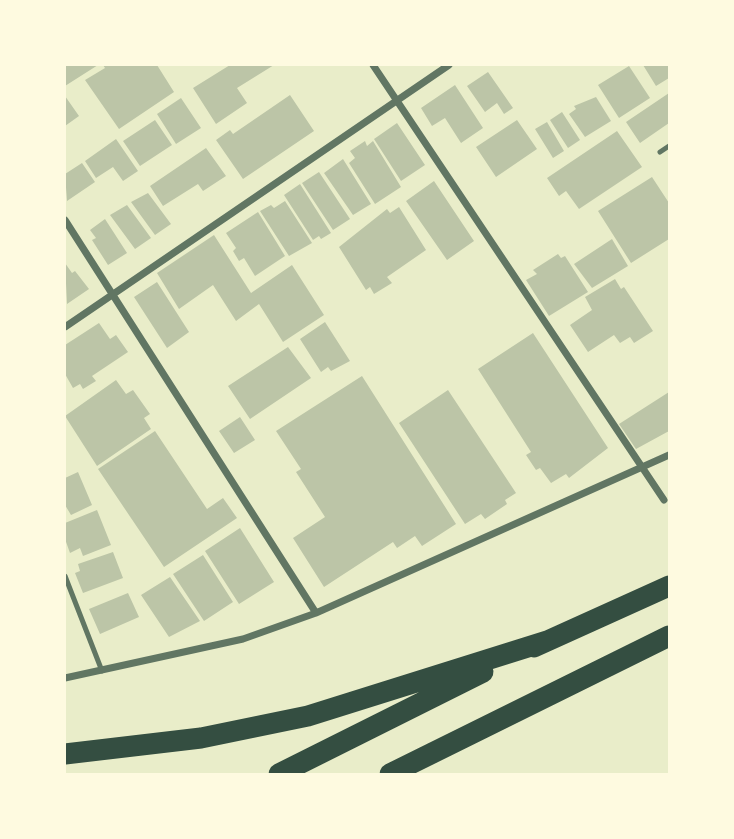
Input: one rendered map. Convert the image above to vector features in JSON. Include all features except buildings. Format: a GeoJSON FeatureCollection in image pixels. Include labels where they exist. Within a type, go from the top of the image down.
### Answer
{"type":"FeatureCollection","features":[{"type":"Feature","properties":{"kind":"highway"},"geometry":{"type":"LineString","coordinates":[[279,774],[547,641],[669,586]]}},
{"type":"Feature","properties":{"kind":"highway"},"geometry":{"type":"LineString","coordinates":[[390,774],[669,636]]}},
{"type":"Feature","properties":{"kind":"highway"},"geometry":{"type":"LineString","coordinates":[[65,754],[201,738],[307,716],[547,641]]}},
{"type":"Feature","properties":{"kind":"street"},"geometry":{"type":"LineString","coordinates":[[373,65],[644,466],[664,500]]}},
{"type":"Feature","properties":{"kind":"street"},"geometry":{"type":"LineString","coordinates":[[65,327],[449,65]]}},
{"type":"Feature","properties":{"kind":"street"},"geometry":{"type":"LineString","coordinates":[[65,219],[316,613]]}},
{"type":"Feature","properties":{"kind":"street"},"geometry":{"type":"LineString","coordinates":[[65,678],[243,639],[316,613],[485,540],[669,455]]}},
{"type":"Feature","properties":{"kind":"lane"},"geometry":{"type":"LineString","coordinates":[[660,152],[669,146]]}},
{"type":"Feature","properties":{"kind":"lane"},"geometry":{"type":"LineString","coordinates":[[65,576],[102,671]]}}]}
